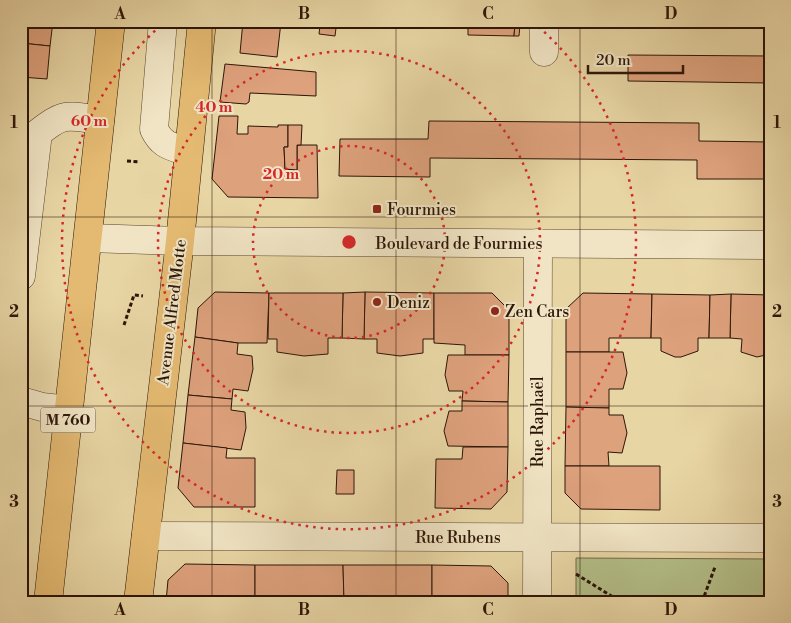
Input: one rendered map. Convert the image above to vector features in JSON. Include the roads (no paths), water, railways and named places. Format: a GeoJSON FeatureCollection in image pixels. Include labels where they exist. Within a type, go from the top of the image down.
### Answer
{"type":"FeatureCollection","features":[{"type":"Feature","properties":{"kind":"main road","name":"M 760"},"geometry":{"type":"LineString","coordinates":[[48,602],[111,21]]}},
{"type":"Feature","properties":{"kind":"main road","name":"Avenue Alfred Motte"},"geometry":{"type":"LineString","coordinates":[[138,602],[180,241],[202,21]]}},
{"type":"Feature","properties":{"kind":"street"},"geometry":{"type":"LineString","coordinates":[[163,21],[154,130],[157,137],[164,144],[188,152]]}},
{"type":"Feature","properties":{"kind":"street"},"geometry":{"type":"LineString","coordinates":[[544,21],[544,52]]}},
{"type":"Feature","properties":{"kind":"street"},"geometry":{"type":"LineString","coordinates":[[21,276],[38,133],[58,118],[67,116],[100,120]]}},
{"type":"Feature","properties":{"kind":"street","name":"Boulevard de Fourmies"},"geometry":{"type":"LineString","coordinates":[[88,238],[180,241],[770,245]]}},
{"type":"Feature","properties":{"kind":"street","name":"Rue Raphaël"},"geometry":{"type":"LineString","coordinates":[[537,602],[538,243]]}},
{"type":"Feature","properties":{"kind":"street"},"geometry":{"type":"LineString","coordinates":[[21,401],[42,407],[69,410]]}},
{"type":"Feature","properties":{"kind":"street","name":"Rue Rubens"},"geometry":{"type":"LineString","coordinates":[[146,536],[770,538]]}},
{"type":"Feature","properties":{"kind":"place","name":"Fourmies"},"geometry":{"type":"Point","coordinates":[377,209]}},
{"type":"Feature","properties":{"kind":"place","name":"Deniz"},"geometry":{"type":"Point","coordinates":[377,302]}},
{"type":"Feature","properties":{"kind":"place","name":"Zen Cars"},"geometry":{"type":"Point","coordinates":[495,311]}}]}
